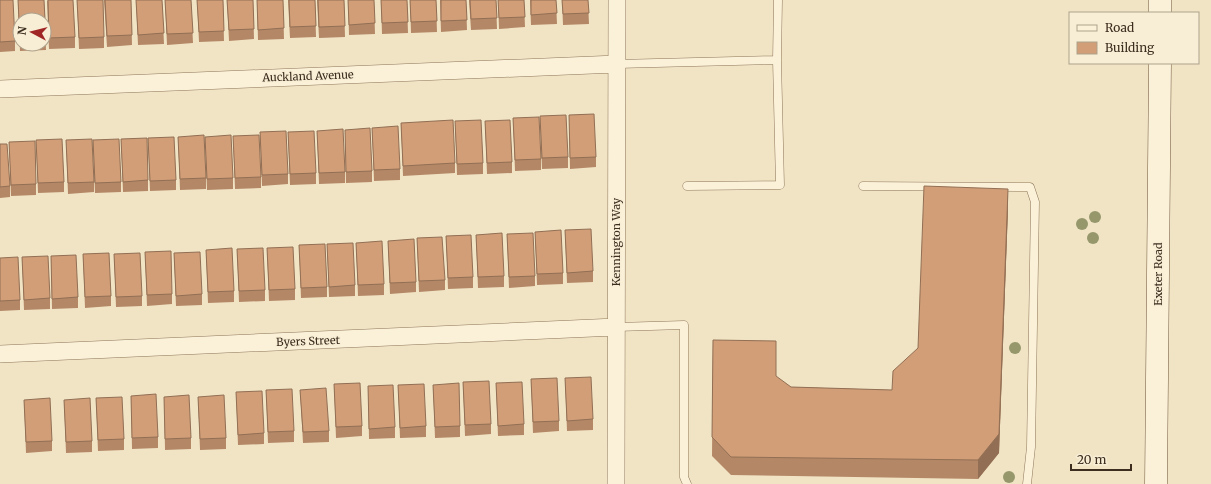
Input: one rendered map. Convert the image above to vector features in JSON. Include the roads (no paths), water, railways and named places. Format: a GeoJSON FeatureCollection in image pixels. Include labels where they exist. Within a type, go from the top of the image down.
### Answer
{"type":"FeatureCollection","features":[{"type":"Feature","properties":{"kind":"main road"},"geometry":{"type":"LineString","coordinates":[[1160,0],[1160,12]]}},
{"type":"Feature","properties":{"kind":"main road","name":"Exeter Road"},"geometry":{"type":"LineString","coordinates":[[1156,484],[1160,64]]}},
{"type":"Feature","properties":{"kind":"street","name":"Kennington Way"},"geometry":{"type":"LineString","coordinates":[[616,484],[617,0]]}},
{"type":"Feature","properties":{"kind":"street","name":"Auckland Avenue"},"geometry":{"type":"LineString","coordinates":[[0,89],[617,64]]}},
{"type":"Feature","properties":{"kind":"street","name":"Byers Street"},"geometry":{"type":"LineString","coordinates":[[0,354],[616,327]]}},
{"type":"Feature","properties":{"kind":"lane"},"geometry":{"type":"LineString","coordinates":[[687,186],[780,184],[777,60],[778,0]]}},
{"type":"Feature","properties":{"kind":"lane"},"geometry":{"type":"LineString","coordinates":[[617,64],[777,60]]}},
{"type":"Feature","properties":{"kind":"lane"},"geometry":{"type":"LineString","coordinates":[[863,186],[1030,187],[1035,202],[1031,447],[1027,484]]}},
{"type":"Feature","properties":{"kind":"lane"},"geometry":{"type":"LineString","coordinates":[[616,327],[684,325],[684,477],[687,484]]}}]}
